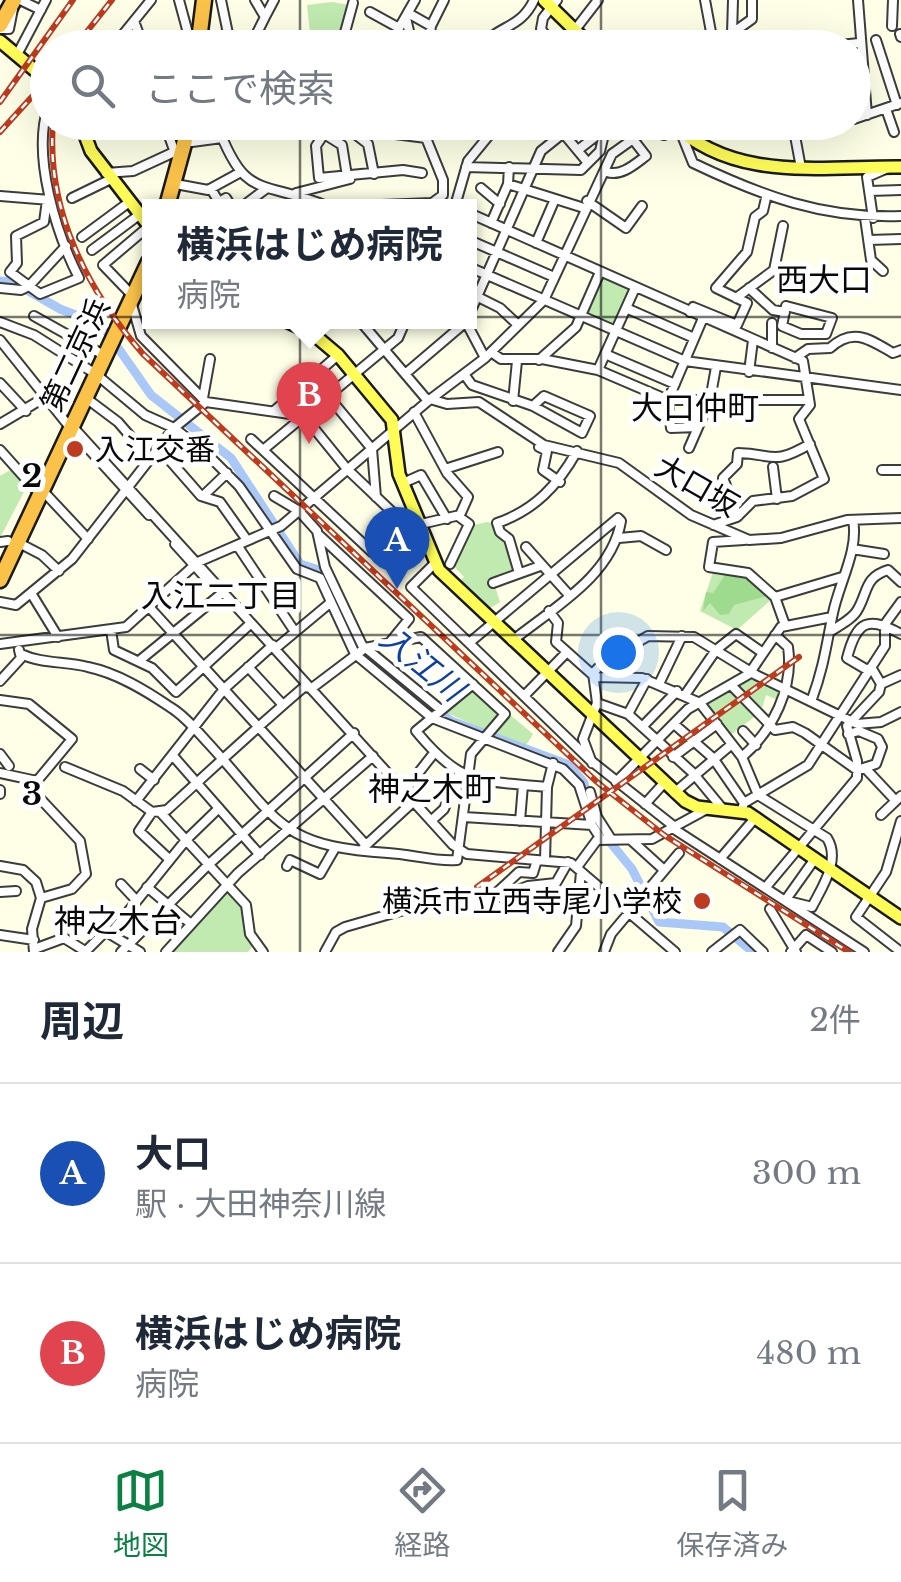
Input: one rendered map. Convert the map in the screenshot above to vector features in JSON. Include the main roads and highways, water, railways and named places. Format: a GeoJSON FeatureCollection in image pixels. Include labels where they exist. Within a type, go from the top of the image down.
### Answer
{"type":"FeatureCollection","features":[{"type":"Feature","properties":{"kind":"highway"},"geometry":{"type":"LineString","coordinates":[[201,30],[206,0]]}},
{"type":"Feature","properties":{"kind":"highway"},"geometry":{"type":"LineString","coordinates":[[0,27],[10,3]]}},
{"type":"Feature","properties":{"kind":"highway"},"geometry":{"type":"LineString","coordinates":[[172,199],[185,140]]}},
{"type":"Feature","properties":{"kind":"highway"},"geometry":{"type":"LineString","coordinates":[[174,199],[181,185],[183,146]]}},
{"type":"Feature","properties":{"kind":"highway","name":"第二京浜"},"geometry":{"type":"LineString","coordinates":[[130,297],[142,267]]}},
{"type":"Feature","properties":{"kind":"highway","name":"第二京浜"},"geometry":{"type":"LineString","coordinates":[[0,560],[142,275]]}},
{"type":"Feature","properties":{"kind":"highway","name":"第二京浜"},"geometry":{"type":"LineString","coordinates":[[70,424],[86,398],[94,373]]}},
{"type":"Feature","properties":{"kind":"highway","name":"第二京浜"},"geometry":{"type":"LineString","coordinates":[[0,580],[8,542]]}},
{"type":"Feature","properties":{"kind":"main road"},"geometry":{"type":"LineString","coordinates":[[551,2],[575,30]]}},
{"type":"Feature","properties":{"kind":"main road"},"geometry":{"type":"LineString","coordinates":[[0,42],[30,64]]}},
{"type":"Feature","properties":{"kind":"main road"},"geometry":{"type":"LineString","coordinates":[[86,140],[90,151],[142,219]]}},
{"type":"Feature","properties":{"kind":"main road"},"geometry":{"type":"LineString","coordinates":[[697,140],[727,158],[756,166],[895,167]]}},
{"type":"Feature","properties":{"kind":"main road"},"geometry":{"type":"LineString","coordinates":[[303,329],[338,355],[392,420],[409,524],[435,563],[491,620],[674,793],[707,809],[743,806],[867,898],[901,917]]}},
{"type":"Feature","properties":{"kind":"waterway","name":"入江川"},"geometry":{"type":"LineString","coordinates":[[0,281],[13,282],[60,309],[102,325],[151,395],[231,458],[300,564],[322,571],[348,629],[370,659],[451,721],[569,765],[584,783],[589,805]]}},
{"type":"Feature","properties":{"kind":"waterway","name":"入江川"},"geometry":{"type":"LineString","coordinates":[[605,836],[632,869],[659,922],[723,927],[753,952]]}},
{"type":"Feature","properties":{"kind":"railway"},"geometry":{"type":"LineString","coordinates":[[52,30],[73,0]]}},
{"type":"Feature","properties":{"kind":"railway"},"geometry":{"type":"LineString","coordinates":[[88,30],[112,0]]}},
{"type":"Feature","properties":{"kind":"railway"},"geometry":{"type":"LineString","coordinates":[[0,102],[30,60]]}},
{"type":"Feature","properties":{"kind":"railway"},"geometry":{"type":"LineString","coordinates":[[0,132],[30,99]]}},
{"type":"Feature","properties":{"kind":"railway"},"geometry":{"type":"LineString","coordinates":[[53,140],[56,186],[74,247],[104,303],[143,354],[597,782],[664,835],[849,952]]}},
{"type":"Feature","properties":{"kind":"railway"},"geometry":{"type":"LineString","coordinates":[[477,887],[799,657]]}},
{"type":"Feature","properties":{"kind":"place","name":"横浜はじめ病院"},"geometry":{"type":"Point","coordinates":[309,444]}},
{"type":"Feature","properties":{"kind":"place","name":"入江交番"},"geometry":{"type":"Point","coordinates":[75,449]}},
{"type":"Feature","properties":{"kind":"place","name":"大口"},"geometry":{"type":"Point","coordinates":[397,589]}},
{"type":"Feature","properties":{"kind":"place","name":"横浜市立西寺尾小学校"},"geometry":{"type":"Point","coordinates":[702,901]}},
{"type":"Feature","properties":{"kind":"district","name":"西大口"},"geometry":{"type":"Point","coordinates":[824,280]}},
{"type":"Feature","properties":{"kind":"district","name":"大口仲町"},"geometry":{"type":"Point","coordinates":[695,408]}},
{"type":"Feature","properties":{"kind":"district","name":"入江二丁目"},"geometry":{"type":"Point","coordinates":[221,596]}},
{"type":"Feature","properties":{"kind":"district","name":"神之木町"},"geometry":{"type":"Point","coordinates":[432,789]}},
{"type":"Feature","properties":{"kind":"district","name":"神之木台"},"geometry":{"type":"Point","coordinates":[118,921]}}]}
